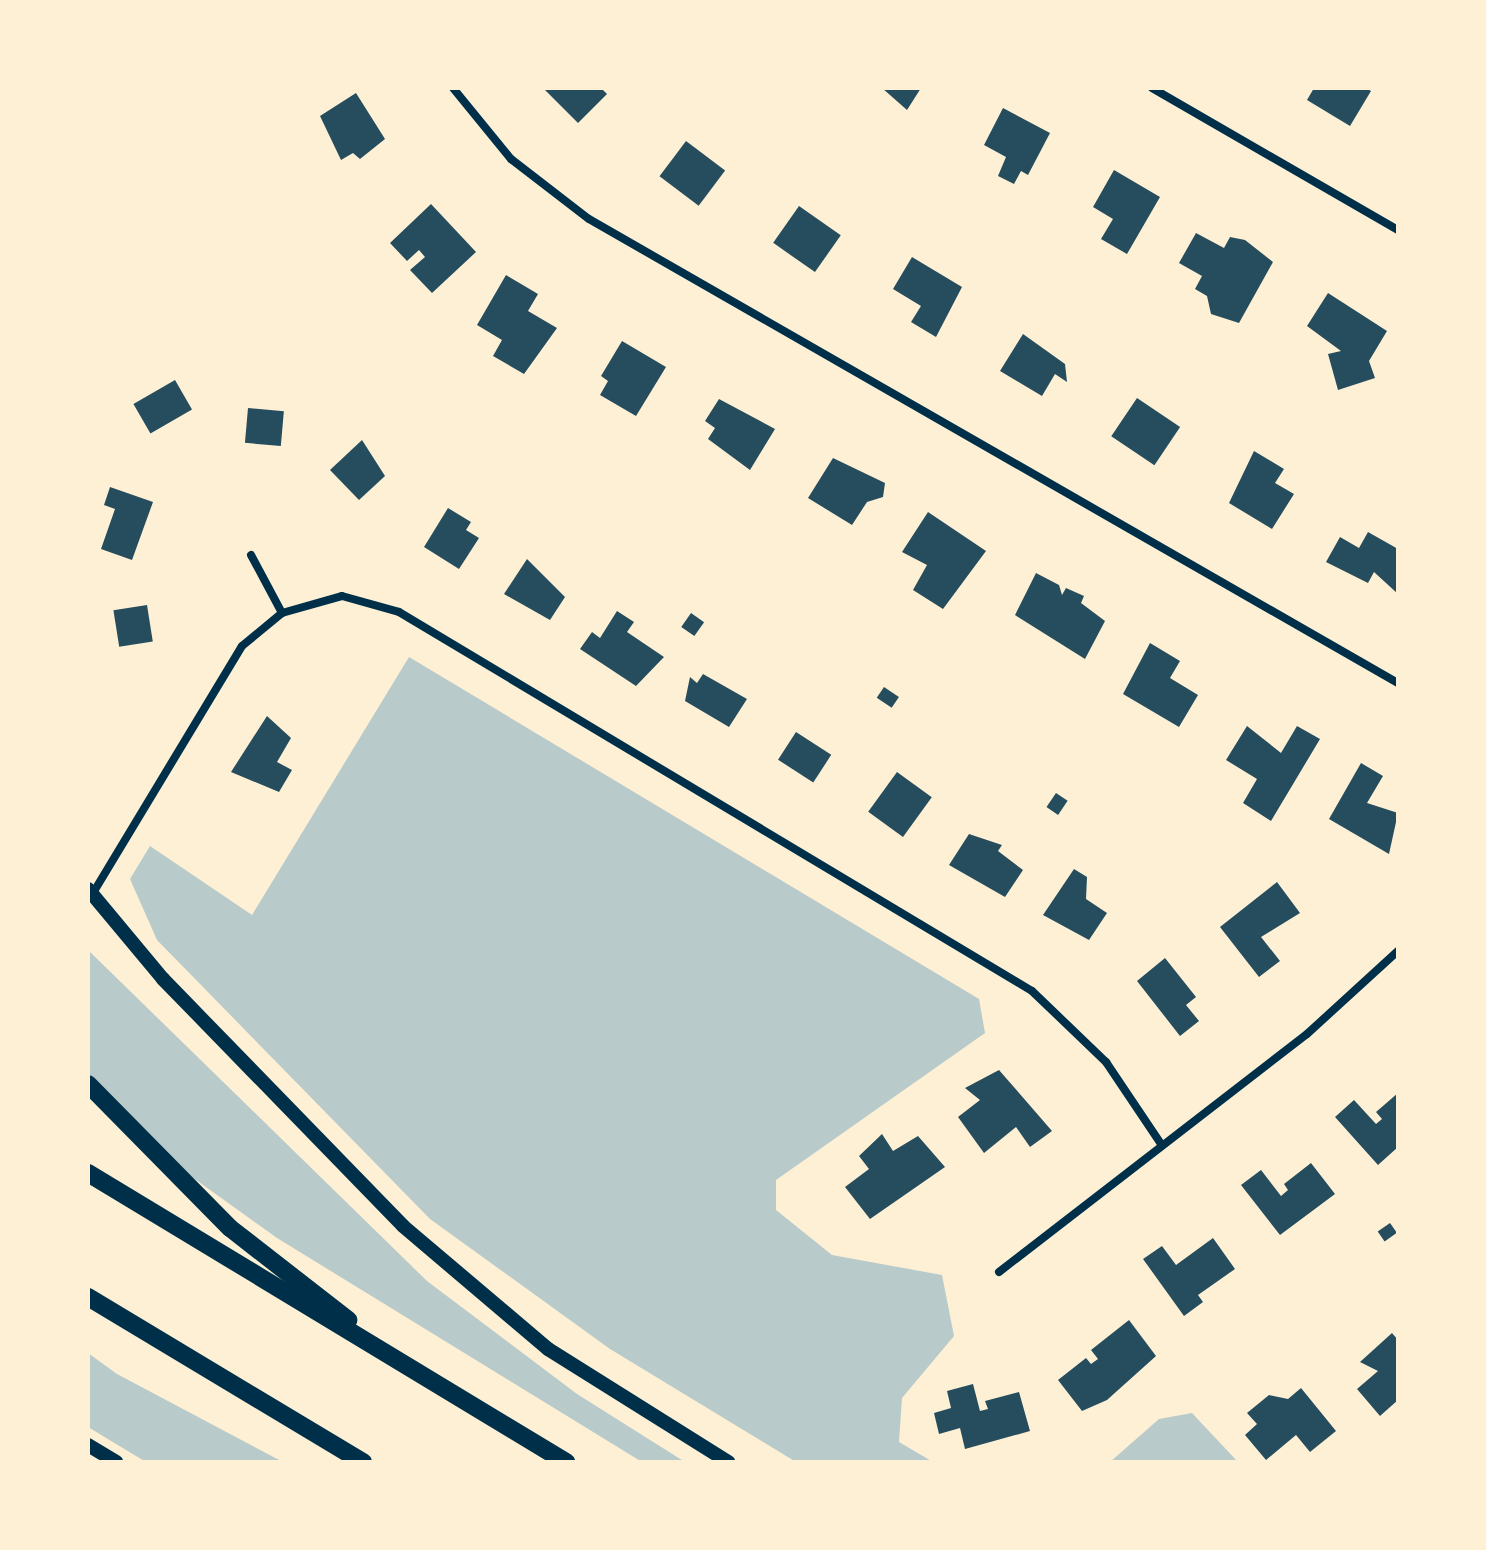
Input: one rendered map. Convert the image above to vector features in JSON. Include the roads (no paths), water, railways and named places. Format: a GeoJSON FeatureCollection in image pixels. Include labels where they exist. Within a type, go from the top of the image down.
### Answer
{"type":"FeatureCollection","features":[{"type":"Feature","properties":{"kind":"highway"},"geometry":{"type":"LineString","coordinates":[[88,1084],[230,1228],[417,1373]]}},
{"type":"Feature","properties":{"kind":"highway"},"geometry":{"type":"LineString","coordinates":[[88,1173],[566,1462]]}},
{"type":"Feature","properties":{"kind":"highway"},"geometry":{"type":"LineString","coordinates":[[88,1297],[363,1462]]}},
{"type":"Feature","properties":{"kind":"main road"},"geometry":{"type":"LineString","coordinates":[[91,891],[163,979],[403,1226],[548,1349],[728,1462]]}},
{"type":"Feature","properties":{"kind":"main road"},"geometry":{"type":"LineString","coordinates":[[88,1445],[116,1462]]}},
{"type":"Feature","properties":{"kind":"street"},"geometry":{"type":"LineString","coordinates":[[453,88],[511,159],[589,219],[1398,683]]}},
{"type":"Feature","properties":{"kind":"street"},"geometry":{"type":"LineString","coordinates":[[1152,88],[1398,230]]}},
{"type":"Feature","properties":{"kind":"street"},"geometry":{"type":"LineString","coordinates":[[251,555],[282,613]]}},
{"type":"Feature","properties":{"kind":"street"},"geometry":{"type":"LineString","coordinates":[[91,891],[242,646],[282,613],[342,596],[399,612],[1032,991],[1098,1053],[1161,1144]]}},
{"type":"Feature","properties":{"kind":"street"},"geometry":{"type":"LineString","coordinates":[[999,1272],[1307,1034],[1398,951]]}}]}
